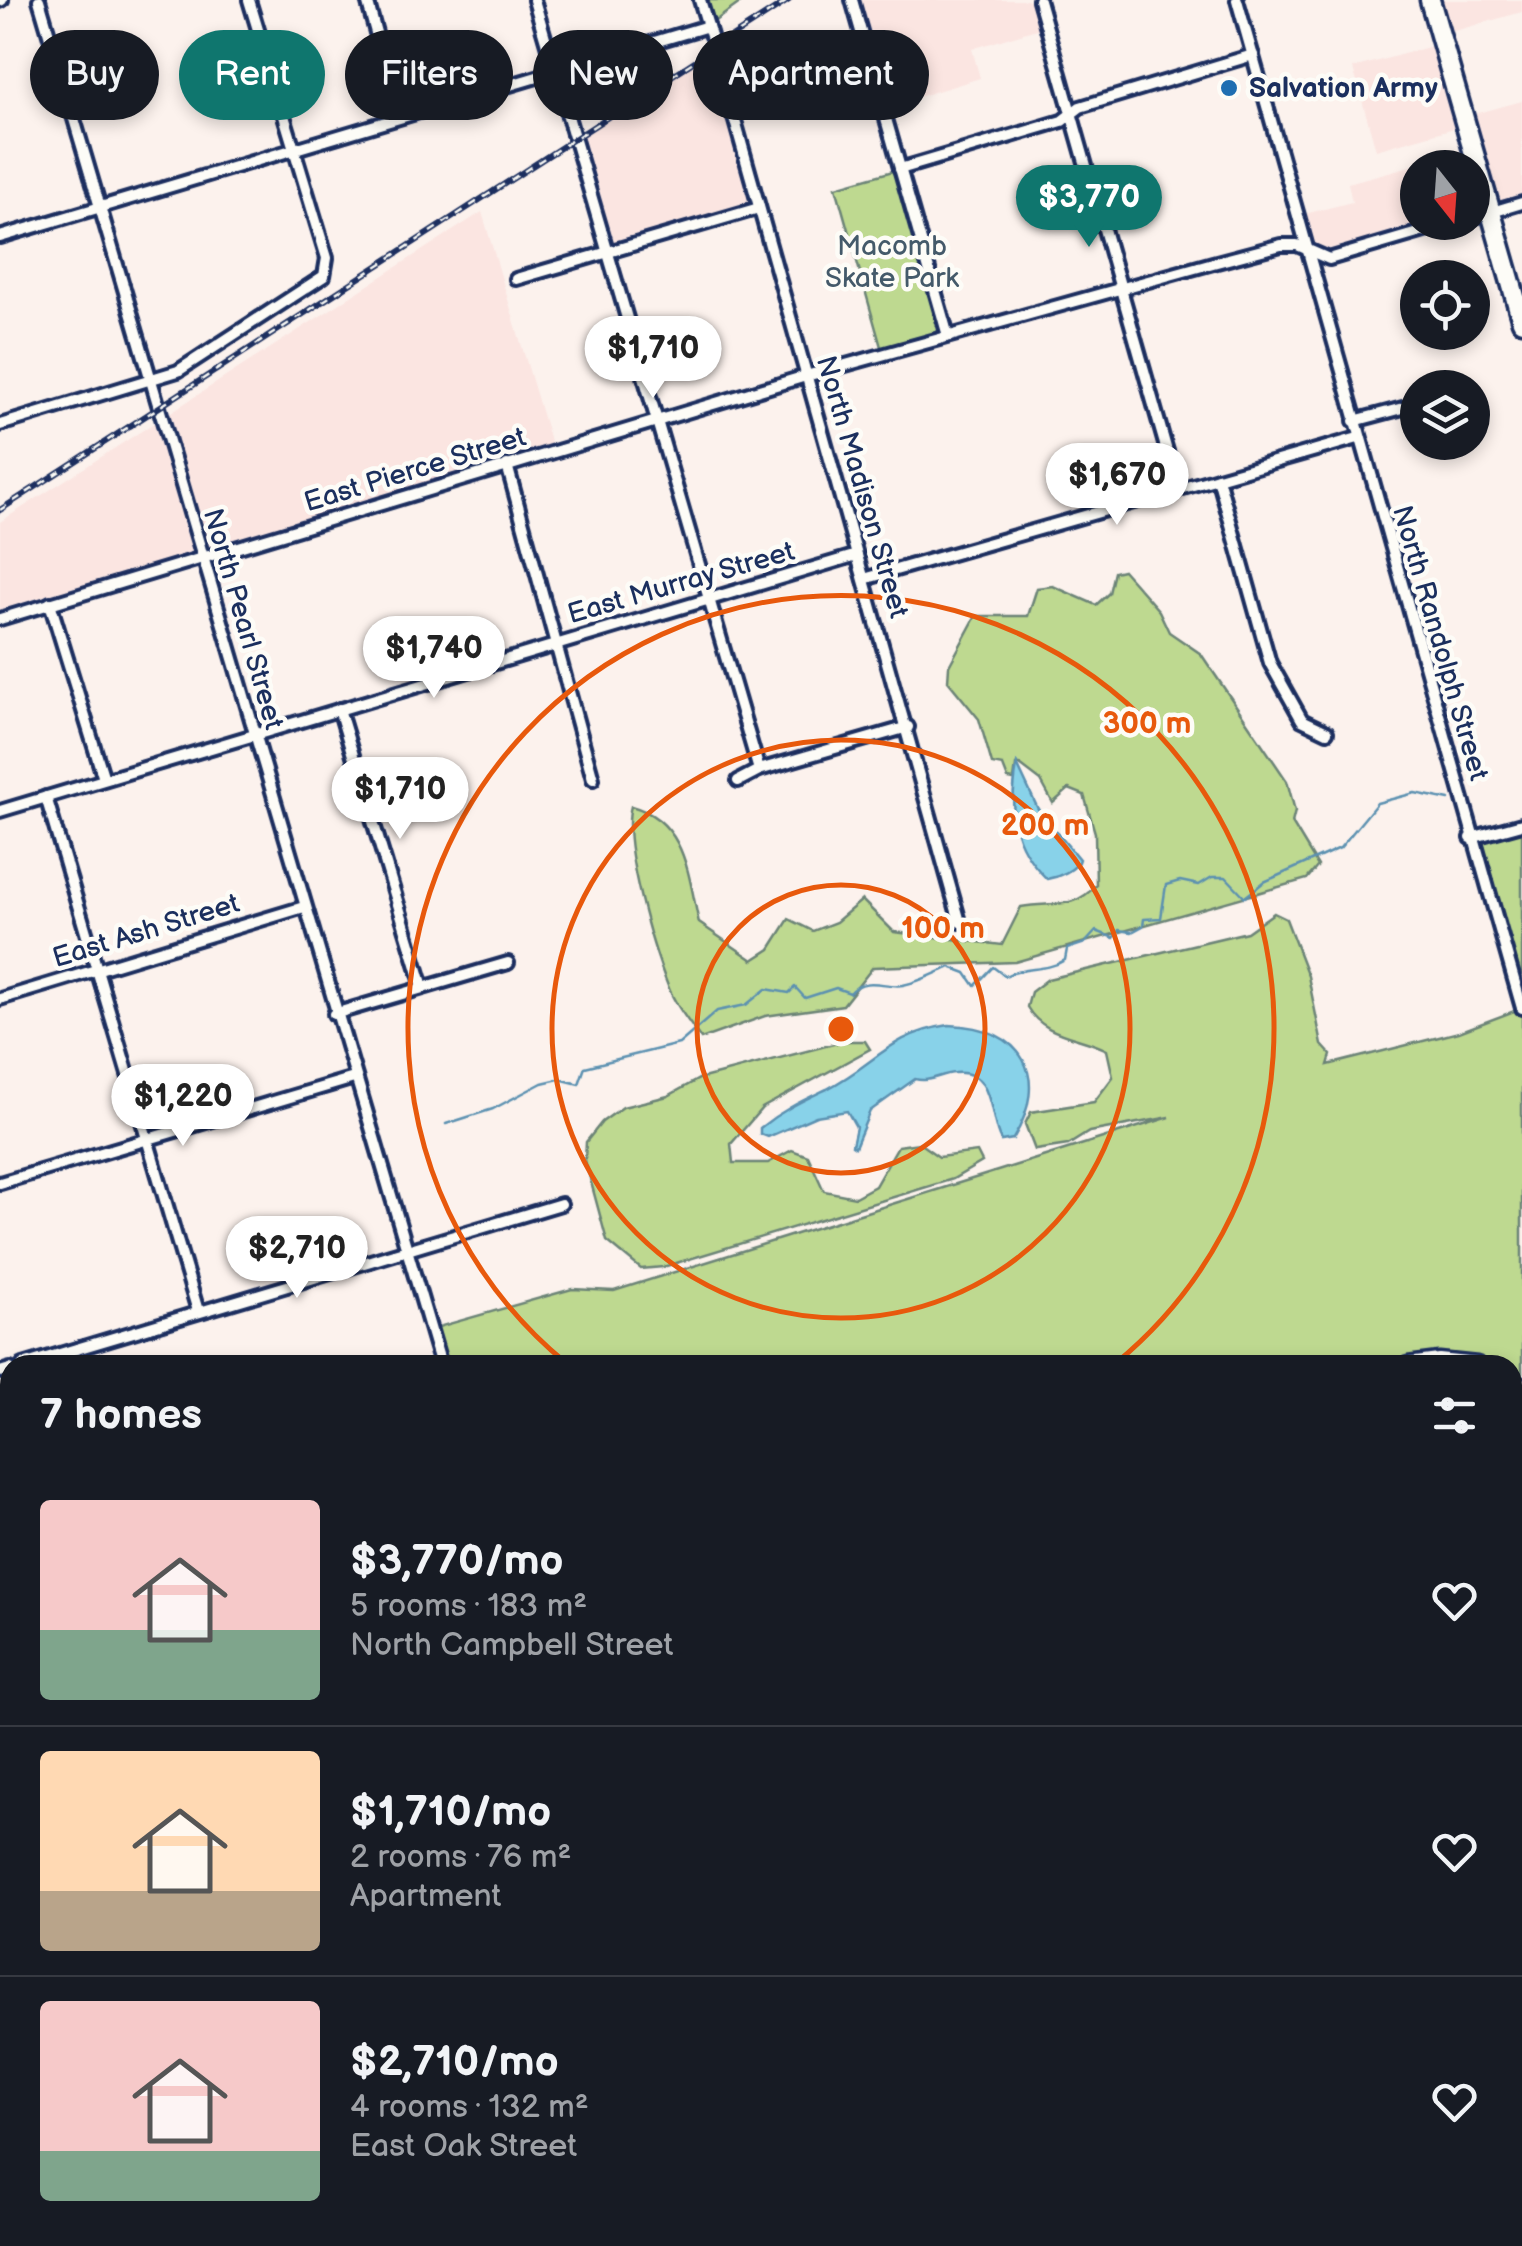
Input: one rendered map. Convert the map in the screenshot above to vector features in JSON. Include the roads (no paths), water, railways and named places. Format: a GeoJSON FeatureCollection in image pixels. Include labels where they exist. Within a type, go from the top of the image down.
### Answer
{"type":"FeatureCollection","features":[{"type":"Feature","properties":{"kind":"highway"},"geometry":{"type":"LineString","coordinates":[[1430,0],[1466,150]]}},
{"type":"Feature","properties":{"kind":"highway"},"geometry":{"type":"LineString","coordinates":[[1490,236],[1522,321]]}},
{"type":"Feature","properties":{"kind":"street","name":"North Pearl Street"},"geometry":{"type":"LineString","coordinates":[[39,0],[334,1014],[438,1355]]}},
{"type":"Feature","properties":{"kind":"street"},"geometry":{"type":"LineString","coordinates":[[0,426],[188,366],[324,276],[326,258],[248,0]]}},
{"type":"Feature","properties":{"kind":"street"},"geometry":{"type":"LineString","coordinates":[[367,0],[375,30]]}},
{"type":"Feature","properties":{"kind":"street"},"geometry":{"type":"LineString","coordinates":[[534,0],[543,30]]}},
{"type":"Feature","properties":{"kind":"street"},"geometry":{"type":"LineString","coordinates":[[673,41],[710,31],[700,0]]}},
{"type":"Feature","properties":{"kind":"street"},"geometry":{"type":"LineString","coordinates":[[852,0],[948,336]]}},
{"type":"Feature","properties":{"kind":"street"},"geometry":{"type":"LineString","coordinates":[[1038,0],[1178,490]]}},
{"type":"Feature","properties":{"kind":"street","name":"North Randolph Street"},"geometry":{"type":"LineString","coordinates":[[1237,0],[1470,838],[1522,1008]]}},
{"type":"Feature","properties":{"kind":"street"},"geometry":{"type":"LineString","coordinates":[[900,169],[1252,56]]}},
{"type":"Feature","properties":{"kind":"street"},"geometry":{"type":"LineString","coordinates":[[0,236],[386,120]]}},
{"type":"Feature","properties":{"kind":"street"},"geometry":{"type":"LineString","coordinates":[[569,120],[759,770]]}},
{"type":"Feature","properties":{"kind":"street","name":"North Madison Street"},"geometry":{"type":"LineString","coordinates":[[735,120],[960,922]]}},
{"type":"Feature","properties":{"kind":"street"},"geometry":{"type":"LineString","coordinates":[[1490,213],[1522,203]]}},
{"type":"Feature","properties":{"kind":"street"},"geometry":{"type":"LineString","coordinates":[[516,279],[759,208]]}},
{"type":"Feature","properties":{"kind":"street","name":"East Pierce Street"},"geometry":{"type":"LineString","coordinates":[[0,619],[806,376],[1280,244],[1330,259],[1400,238]]}},
{"type":"Feature","properties":{"kind":"street"},"geometry":{"type":"LineString","coordinates":[[1354,421],[1400,409]]}},
{"type":"Feature","properties":{"kind":"street"},"geometry":{"type":"LineString","coordinates":[[864,579],[1358,438]]}},
{"type":"Feature","properties":{"kind":"street"},"geometry":{"type":"LineString","coordinates":[[507,465],[593,780]]}},
{"type":"Feature","properties":{"kind":"street"},"geometry":{"type":"LineString","coordinates":[[1218,478],[1270,662],[1302,720],[1327,732]]}},
{"type":"Feature","properties":{"kind":"street","name":"East Murray Street"},"geometry":{"type":"LineString","coordinates":[[0,810],[857,555]]}},
{"type":"Feature","properties":{"kind":"street"},"geometry":{"type":"LineString","coordinates":[[50,604],[104,779]]}},
{"type":"Feature","properties":{"kind":"street"},"geometry":{"type":"LineString","coordinates":[[339,709],[423,987]]}},
{"type":"Feature","properties":{"kind":"street"},"geometry":{"type":"LineString","coordinates":[[738,781],[759,770],[908,727]]}},
{"type":"Feature","properties":{"kind":"street"},"geometry":{"type":"LineString","coordinates":[[46,796],[198,1311]]}},
{"type":"Feature","properties":{"kind":"street"},"geometry":{"type":"LineString","coordinates":[[1470,838],[1522,824]]}},
{"type":"Feature","properties":{"kind":"street","name":"East Ash Street"},"geometry":{"type":"LineString","coordinates":[[0,999],[304,906]]}},
{"type":"Feature","properties":{"kind":"street"},"geometry":{"type":"LineString","coordinates":[[334,1014],[508,964]]}},
{"type":"Feature","properties":{"kind":"street"},"geometry":{"type":"LineString","coordinates":[[0,1183],[354,1078]]}},
{"type":"Feature","properties":{"kind":"street"},"geometry":{"type":"LineString","coordinates":[[55,1355],[561,1204]]}},
{"type":"Feature","properties":{"kind":"street"},"geometry":{"type":"LineString","coordinates":[[0,1420],[0,1476]]}},
{"type":"Feature","properties":{"kind":"water"},"geometry":{"type":"Polygon","coordinates":[[[1017,764],[1038,809],[1079,859],[1061,875],[1047,879],[1019,838],[1013,811],[1017,764]]]}},
{"type":"Feature","properties":{"kind":"water"},"geometry":{"type":"Polygon","coordinates":[[[949,1025],[996,1035],[1023,1060],[1029,1076],[1029,1095],[1013,1139],[1001,1141],[988,1097],[978,1079],[955,1073],[915,1079],[870,1111],[855,1147],[852,1145],[856,1127],[847,1111],[816,1116],[768,1137],[760,1134],[760,1128],[776,1116],[844,1079],[897,1043],[949,1025]]]}},
{"type":"Feature","properties":{"kind":"waterway"},"geometry":{"type":"LineString","coordinates":[[446,1124],[493,1109],[542,1083],[559,1079],[579,1084],[585,1067],[679,1044],[717,1011],[746,1005],[766,989],[789,993],[795,987],[805,998],[836,988],[850,993],[869,983],[909,984],[950,967],[966,973],[975,986],[993,967],[1005,976],[1050,966],[1065,960],[1067,949],[1085,943],[1096,931],[1114,938],[1119,930],[1132,932],[1143,926],[1144,919],[1161,918],[1166,885],[1180,881],[1199,885],[1212,877],[1226,877],[1245,897],[1264,882],[1340,848],[1377,803],[1415,793],[1449,800]]}},
{"type":"Feature","properties":{"kind":"railway"},"geometry":{"type":"LineString","coordinates":[[0,510],[789,0]]}},
{"type":"Feature","properties":{"kind":"place","name":"Salvation Army"},"geometry":{"type":"Point","coordinates":[1229,88]}},
{"type":"Feature","properties":{"kind":"park label","name":"Macomb Skate Park"},"geometry":{"type":"Point","coordinates":[892,262]}}]}
